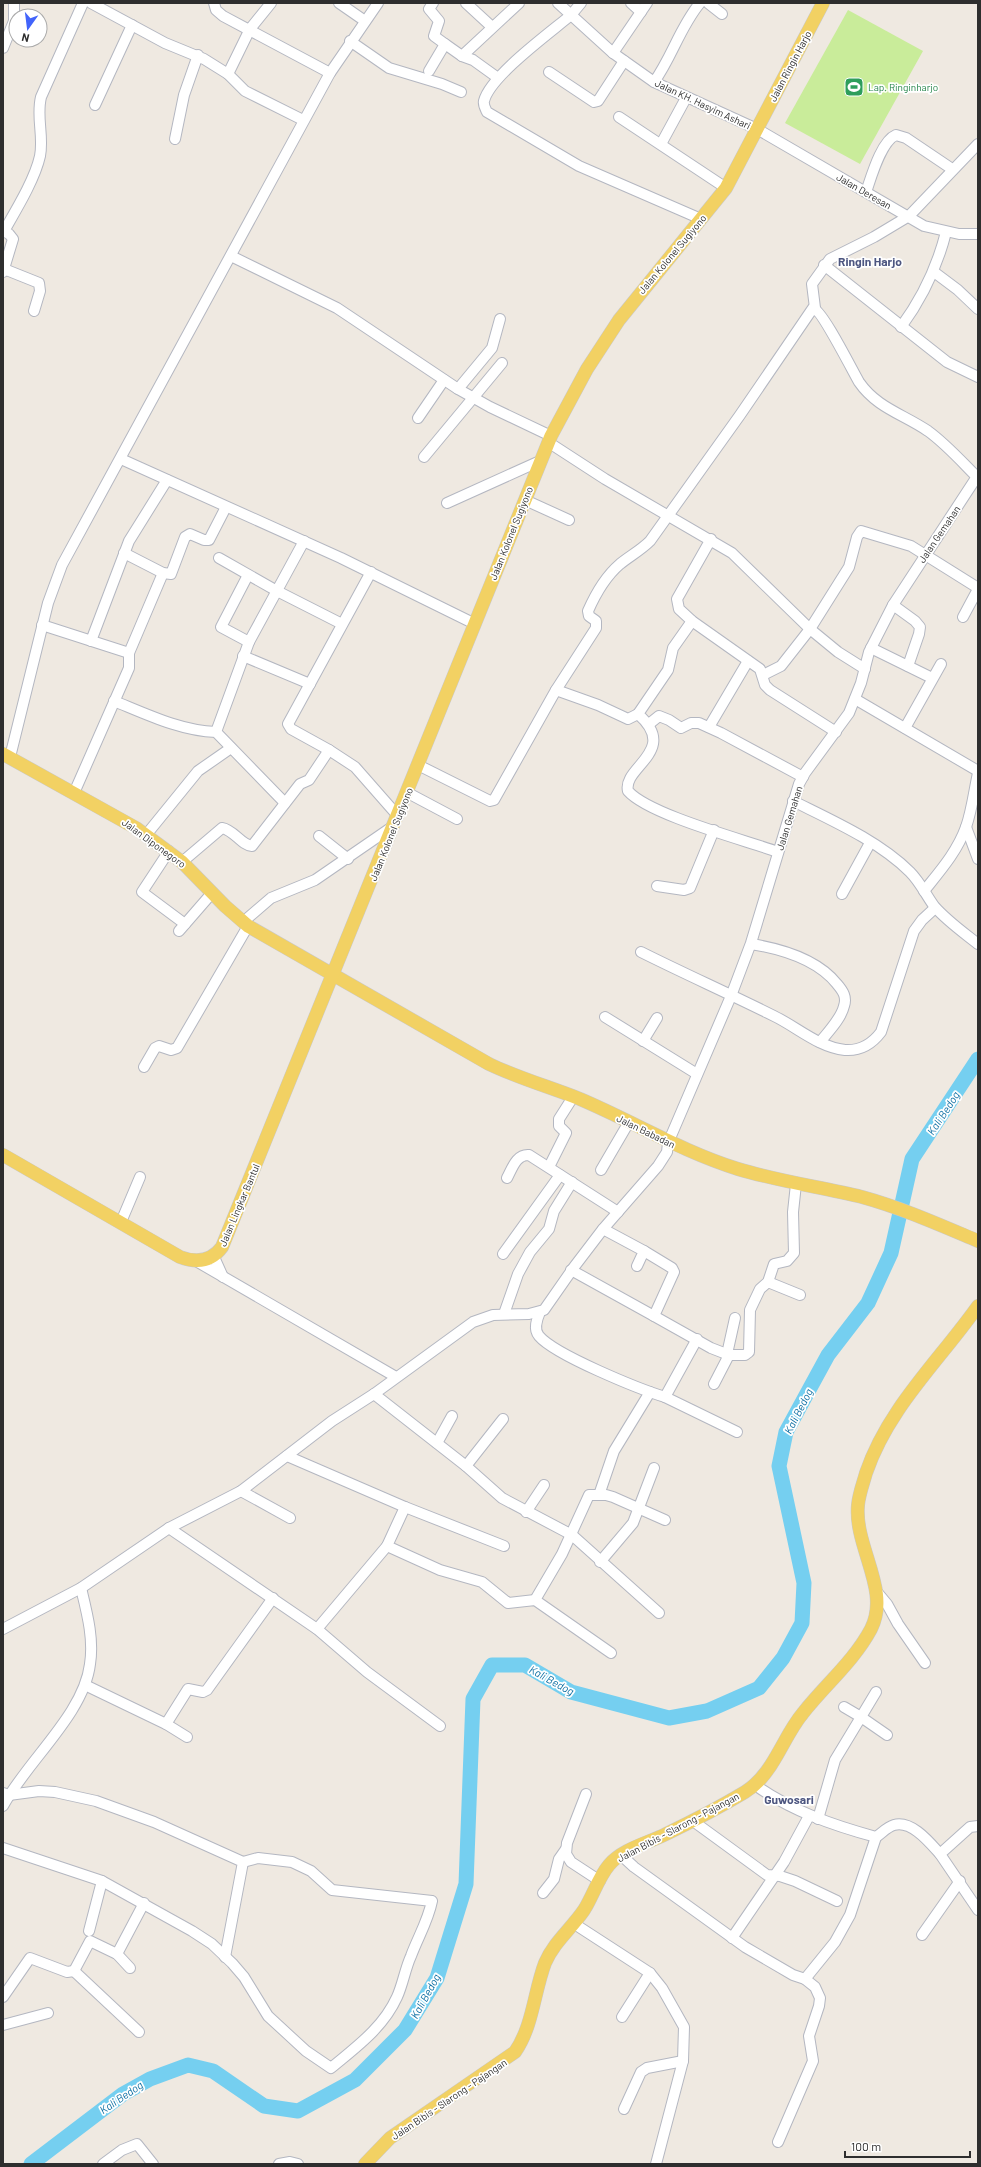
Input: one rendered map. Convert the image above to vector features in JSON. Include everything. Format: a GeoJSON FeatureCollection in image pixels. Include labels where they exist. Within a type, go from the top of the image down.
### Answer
{"type":"FeatureCollection","features":[{"type":"Feature","properties":{"kind":"main road","name":"Jalan Ringin Harjo"},"geometry":{"type":"LineString","coordinates":[[757,129],[823,3]]}},
{"type":"Feature","properties":{"kind":"main road","name":"Jalan Kolonel Sugiyono"},"geometry":{"type":"LineString","coordinates":[[334,975],[550,439],[587,369],[615,326],[636,297],[702,219],[726,188],[757,129]]}},
{"type":"Feature","properties":{"kind":"main road","name":"Jalan Diponegoro"},"geometry":{"type":"LineString","coordinates":[[6,755],[116,815],[146,835],[182,862],[245,924],[334,975]]}},
{"type":"Feature","properties":{"kind":"main road","name":"Jalan Babadan"},"geometry":{"type":"LineString","coordinates":[[334,975],[489,1064],[521,1078],[573,1097],[629,1122],[668,1143],[718,1162],[796,1184],[879,1202],[916,1215],[978,1241]]}},
{"type":"Feature","properties":{"kind":"main road","name":"Jalan Lingkar Bantul"},"geometry":{"type":"LineString","coordinates":[[196,1261],[214,1256],[222,1247],[229,1233],[334,975]]}},
{"type":"Feature","properties":{"kind":"main road"},"geometry":{"type":"LineString","coordinates":[[3,1155],[180,1257],[196,1261]]}},
{"type":"Feature","properties":{"kind":"main road","name":"Jalan Bibis - Slarong - Pajangan"},"geometry":{"type":"LineString","coordinates":[[365,2164],[390,2138],[515,2052],[525,2034],[546,1960],[556,1943],[574,1923],[590,1899],[610,1864],[621,1855],[693,1821],[755,1785],[769,1769],[802,1714],[843,1668],[867,1635],[877,1611],[877,1592],[860,1536],[857,1513],[860,1493],[869,1465],[882,1434],[896,1412],[978,1306]]}},
{"type":"Feature","properties":{"kind":"street"},"geometry":{"type":"LineString","coordinates":[[3,48],[14,20],[14,3]]}},
{"type":"Feature","properties":{"kind":"street"},"geometry":{"type":"LineString","coordinates":[[34,311],[40,291],[39,283],[4,270],[13,239],[10,234],[4,231],[31,178],[40,155],[38,109],[41,97],[83,3]]}},
{"type":"Feature","properties":{"kind":"street"},"geometry":{"type":"LineString","coordinates":[[91,3],[165,43],[198,56],[228,74],[238,85],[250,94],[303,120]]}},
{"type":"Feature","properties":{"kind":"street"},"geometry":{"type":"LineString","coordinates":[[214,3],[216,10],[224,16],[330,73]]}},
{"type":"Feature","properties":{"kind":"street"},"geometry":{"type":"LineString","coordinates":[[228,74],[250,29],[272,3]]}},
{"type":"Feature","properties":{"kind":"street"},"geometry":{"type":"LineString","coordinates":[[339,3],[365,21]]}},
{"type":"Feature","properties":{"kind":"street"},"geometry":{"type":"LineString","coordinates":[[6,755],[54,584],[62,565],[231,256],[303,120],[350,41],[378,3]]}},
{"type":"Feature","properties":{"kind":"street"},"geometry":{"type":"LineString","coordinates":[[433,3],[429,7],[439,21],[434,36],[462,56],[473,60],[498,78]]}},
{"type":"Feature","properties":{"kind":"street"},"geometry":{"type":"LineString","coordinates":[[466,3],[492,27]]}},
{"type":"Feature","properties":{"kind":"street"},"geometry":{"type":"LineString","coordinates":[[462,56],[519,3]]}},
{"type":"Feature","properties":{"kind":"street","name":"Jalan KH. Hasyim Ashari"},"geometry":{"type":"LineString","coordinates":[[558,3],[613,54],[654,82],[686,98],[757,129]]}},
{"type":"Feature","properties":{"kind":"street"},"geometry":{"type":"LineString","coordinates":[[581,3],[571,15],[498,78],[484,99],[484,107],[487,112],[586,170],[702,219]]}},
{"type":"Feature","properties":{"kind":"street"},"geometry":{"type":"LineString","coordinates":[[631,3],[641,12]]}},
{"type":"Feature","properties":{"kind":"street"},"geometry":{"type":"LineString","coordinates":[[613,54],[647,3]]}},
{"type":"Feature","properties":{"kind":"street"},"geometry":{"type":"LineString","coordinates":[[654,82],[670,58],[684,26],[700,3]]}},
{"type":"Feature","properties":{"kind":"street"},"geometry":{"type":"LineString","coordinates":[[708,3],[722,14]]}},
{"type":"Feature","properties":{"kind":"street"},"geometry":{"type":"LineString","coordinates":[[94,105],[132,25]]}},
{"type":"Feature","properties":{"kind":"street"},"geometry":{"type":"LineString","coordinates":[[350,41],[389,68],[442,84],[461,92]]}},
{"type":"Feature","properties":{"kind":"street"},"geometry":{"type":"LineString","coordinates":[[429,71],[444,44]]}},
{"type":"Feature","properties":{"kind":"street"},"geometry":{"type":"LineString","coordinates":[[175,139],[184,95],[198,56]]}},
{"type":"Feature","properties":{"kind":"street"},"geometry":{"type":"LineString","coordinates":[[549,72],[594,102],[598,101],[624,61]]}},
{"type":"Feature","properties":{"kind":"street"},"geometry":{"type":"LineString","coordinates":[[661,144],[686,98]]}},
{"type":"Feature","properties":{"kind":"street"},"geometry":{"type":"LineString","coordinates":[[619,117],[726,188]]}},
{"type":"Feature","properties":{"kind":"street","name":"Jalan Deresan"},"geometry":{"type":"LineString","coordinates":[[757,129],[924,226],[946,232],[978,234]]}},
{"type":"Feature","properties":{"kind":"street"},"geometry":{"type":"LineString","coordinates":[[866,192],[873,169],[894,135],[906,138],[952,169]]}},
{"type":"Feature","properties":{"kind":"street"},"geometry":{"type":"LineString","coordinates":[[976,148],[952,169],[909,216],[874,237],[830,259],[824,265],[812,284],[815,308],[860,383],[873,398],[886,408],[916,424],[938,439],[977,476]]}},
{"type":"Feature","properties":{"kind":"street"},"geometry":{"type":"LineString","coordinates":[[901,327],[921,298],[934,272],[946,232]]}},
{"type":"Feature","properties":{"kind":"street"},"geometry":{"type":"LineString","coordinates":[[231,256],[340,310],[458,389],[550,439],[605,479],[711,539],[732,553],[810,628],[838,652],[865,670]]}},
{"type":"Feature","properties":{"kind":"street"},"geometry":{"type":"LineString","coordinates":[[824,265],[946,362],[978,377]]}},
{"type":"Feature","properties":{"kind":"street"},"geometry":{"type":"LineString","coordinates":[[934,272],[958,290],[978,309]]}},
{"type":"Feature","properties":{"kind":"street"},"geometry":{"type":"LineString","coordinates":[[418,765],[493,801],[556,690],[596,628],[596,621],[589,616],[588,612],[605,580],[620,565],[640,551],[650,541],[667,515],[740,415],[811,310],[815,308]]}},
{"type":"Feature","properties":{"kind":"street"},"geometry":{"type":"LineString","coordinates":[[458,389],[492,348],[500,319]]}},
{"type":"Feature","properties":{"kind":"street"},"geometry":{"type":"LineString","coordinates":[[424,457],[502,363]]}},
{"type":"Feature","properties":{"kind":"street"},"geometry":{"type":"LineString","coordinates":[[418,418],[444,380]]}},
{"type":"Feature","properties":{"kind":"street"},"geometry":{"type":"LineString","coordinates":[[121,459],[371,572],[475,624]]}},
{"type":"Feature","properties":{"kind":"street"},"geometry":{"type":"LineString","coordinates":[[447,503],[540,462]]}},
{"type":"Feature","properties":{"kind":"street","name":"Jalan Gemahan"},"geometry":{"type":"LineString","coordinates":[[540,1312],[547,1308],[571,1270],[603,1229],[658,1166],[667,1152],[668,1143],[731,996],[750,944],[793,801],[803,777],[849,713],[865,670],[871,648],[893,605],[977,476]]}},
{"type":"Feature","properties":{"kind":"street"},"geometry":{"type":"LineString","coordinates":[[91,641],[124,553],[134,531],[167,480]]}},
{"type":"Feature","properties":{"kind":"street"},"geometry":{"type":"LineString","coordinates":[[525,500],[569,520]]}},
{"type":"Feature","properties":{"kind":"street"},"geometry":{"type":"LineString","coordinates":[[124,553],[163,573],[172,573],[187,535],[209,540],[226,507]]}},
{"type":"Feature","properties":{"kind":"street"},"geometry":{"type":"LineString","coordinates":[[763,675],[781,666],[810,628],[849,567],[857,537],[861,531],[911,546],[978,588],[963,617]]}},
{"type":"Feature","properties":{"kind":"street"},"geometry":{"type":"LineString","coordinates":[[711,539],[677,599],[679,609],[692,621],[760,669],[766,687],[836,732]]}},
{"type":"Feature","properties":{"kind":"street"},"geometry":{"type":"LineString","coordinates":[[216,732],[249,642],[304,541]]}},
{"type":"Feature","properties":{"kind":"street"},"geometry":{"type":"LineString","coordinates":[[220,558],[276,591],[342,624]]}},
{"type":"Feature","properties":{"kind":"street"},"geometry":{"type":"LineString","coordinates":[[144,1068],[155,1048],[159,1046],[171,1050],[177,1048],[245,924],[271,898],[315,880],[348,859],[396,821],[359,770],[329,750],[289,727],[288,724],[371,572]]}},
{"type":"Feature","properties":{"kind":"street"},"geometry":{"type":"LineString","coordinates":[[74,793],[130,664],[129,653],[163,573]]}},
{"type":"Feature","properties":{"kind":"street"},"geometry":{"type":"LineString","coordinates":[[248,575],[221,627],[249,642]]}},
{"type":"Feature","properties":{"kind":"street"},"geometry":{"type":"LineString","coordinates":[[893,605],[915,621],[920,627],[920,634],[908,666]]}},
{"type":"Feature","properties":{"kind":"street"},"geometry":{"type":"LineString","coordinates":[[556,690],[598,705],[628,719],[638,714],[668,670],[673,648],[692,621]]}},
{"type":"Feature","properties":{"kind":"street"},"geometry":{"type":"LineString","coordinates":[[42,625],[129,653]]}},
{"type":"Feature","properties":{"kind":"street"},"geometry":{"type":"LineString","coordinates":[[871,648],[932,678]]}},
{"type":"Feature","properties":{"kind":"street"},"geometry":{"type":"LineString","coordinates":[[243,656],[310,684]]}},
{"type":"Feature","properties":{"kind":"street"},"geometry":{"type":"LineString","coordinates":[[709,727],[748,661]]}},
{"type":"Feature","properties":{"kind":"street"},"geometry":{"type":"LineString","coordinates":[[905,728],[919,706],[932,678],[941,664]]}},
{"type":"Feature","properties":{"kind":"street"},"geometry":{"type":"LineString","coordinates":[[855,699],[978,772],[966,827],[951,858],[924,891]]}},
{"type":"Feature","properties":{"kind":"street"},"geometry":{"type":"LineString","coordinates":[[114,701],[187,728],[202,732],[216,732],[285,803]]}},
{"type":"Feature","properties":{"kind":"street"},"geometry":{"type":"LineString","coordinates":[[638,714],[649,724],[652,749],[630,780],[628,791],[655,808],[778,852]]}},
{"type":"Feature","properties":{"kind":"street"},"geometry":{"type":"LineString","coordinates":[[649,724],[659,716],[669,720],[681,728],[691,723],[699,723],[803,777]]}},
{"type":"Feature","properties":{"kind":"street"},"geometry":{"type":"LineString","coordinates":[[146,835],[198,771],[230,748]]}},
{"type":"Feature","properties":{"kind":"street"},"geometry":{"type":"LineString","coordinates":[[182,862],[222,828],[230,830],[248,845],[252,846],[300,784],[309,780],[329,750]]}},
{"type":"Feature","properties":{"kind":"street"},"geometry":{"type":"LineString","coordinates":[[408,793],[457,819]]}},
{"type":"Feature","properties":{"kind":"street"},"geometry":{"type":"LineString","coordinates":[[793,801],[834,822],[899,862],[915,878],[935,908],[953,925],[978,944]]}},
{"type":"Feature","properties":{"kind":"street"},"geometry":{"type":"LineString","coordinates":[[966,827],[978,859]]}},
{"type":"Feature","properties":{"kind":"street"},"geometry":{"type":"LineString","coordinates":[[657,886],[684,890],[690,888],[714,830]]}},
{"type":"Feature","properties":{"kind":"street"},"geometry":{"type":"LineString","coordinates":[[319,836],[348,859]]}},
{"type":"Feature","properties":{"kind":"street"},"geometry":{"type":"LineString","coordinates":[[842,894],[870,843]]}},
{"type":"Feature","properties":{"kind":"street"},"geometry":{"type":"LineString","coordinates":[[169,852],[142,892],[182,928],[212,893]]}},
{"type":"Feature","properties":{"kind":"street"},"geometry":{"type":"LineString","coordinates":[[915,878],[935,878]]}},
{"type":"Feature","properties":{"kind":"street"},"geometry":{"type":"LineString","coordinates":[[641,952],[775,1016],[820,1042],[834,1048],[850,1050],[862,1048],[876,1039],[887,1017],[914,931],[922,920],[935,908]]}},
{"type":"Feature","properties":{"kind":"street"},"geometry":{"type":"LineString","coordinates":[[750,944],[778,949],[817,966],[825,971],[843,990],[845,1000],[842,1012],[820,1042]]}},
{"type":"Feature","properties":{"kind":"street"},"geometry":{"type":"LineString","coordinates":[[605,1017],[697,1074]]}},
{"type":"Feature","properties":{"kind":"street"},"geometry":{"type":"LineString","coordinates":[[643,1041],[657,1018]]}},
{"type":"Feature","properties":{"kind":"street"},"geometry":{"type":"LineString","coordinates":[[549,1167],[566,1133],[559,1126],[559,1119],[573,1097]]}},
{"type":"Feature","properties":{"kind":"street"},"geometry":{"type":"LineString","coordinates":[[601,1170],[629,1122]]}},
{"type":"Feature","properties":{"kind":"street"},"geometry":{"type":"LineString","coordinates":[[507,1178],[517,1158],[522,1155],[530,1156],[618,1212]]}},
{"type":"Feature","properties":{"kind":"street"},"geometry":{"type":"LineString","coordinates":[[503,1254],[560,1175]]}},
{"type":"Feature","properties":{"kind":"street"},"geometry":{"type":"LineString","coordinates":[[121,1222],[140,1176]]}},
{"type":"Feature","properties":{"kind":"street"},"geometry":{"type":"LineString","coordinates":[[504,1314],[518,1274],[530,1252],[549,1229],[554,1211],[572,1182]]}},
{"type":"Feature","properties":{"kind":"street"},"geometry":{"type":"LineString","coordinates":[[571,1270],[711,1348],[728,1355],[745,1356],[749,1352],[750,1310],[760,1289],[768,1282],[774,1264],[787,1261],[794,1253],[793,1212],[796,1184]]}},
{"type":"Feature","properties":{"kind":"street"},"geometry":{"type":"LineString","coordinates":[[603,1229],[672,1268],[674,1272],[654,1316]]}},
{"type":"Feature","properties":{"kind":"street"},"geometry":{"type":"LineString","coordinates":[[637,1266],[644,1251]]}},
{"type":"Feature","properties":{"kind":"street"},"geometry":{"type":"LineString","coordinates":[[214,1256],[222,1277]]}},
{"type":"Feature","properties":{"kind":"street"},"geometry":{"type":"LineString","coordinates":[[196,1261],[396,1377]]}},
{"type":"Feature","properties":{"kind":"street"},"geometry":{"type":"LineString","coordinates":[[768,1282],[800,1295]]}},
{"type":"Feature","properties":{"kind":"street"},"geometry":{"type":"LineString","coordinates":[[3,1629],[81,1588],[169,1528],[241,1491],[332,1421],[374,1394],[473,1322],[481,1318],[504,1314],[540,1312],[536,1328],[538,1335],[564,1353],[650,1392],[665,1397],[737,1432]]}},
{"type":"Feature","properties":{"kind":"street"},"geometry":{"type":"LineString","coordinates":[[714,1384],[728,1355],[735,1318]]}},
{"type":"Feature","properties":{"kind":"street"},"geometry":{"type":"LineString","coordinates":[[665,1397],[697,1339]]}},
{"type":"Feature","properties":{"kind":"street"},"geometry":{"type":"LineString","coordinates":[[599,1495],[614,1451],[650,1392]]}},
{"type":"Feature","properties":{"kind":"street"},"geometry":{"type":"LineString","coordinates":[[374,1394],[466,1466],[502,1498],[572,1535],[600,1562],[659,1613]]}},
{"type":"Feature","properties":{"kind":"street"},"geometry":{"type":"LineString","coordinates":[[437,1443],[452,1416]]}},
{"type":"Feature","properties":{"kind":"street"},"geometry":{"type":"LineString","coordinates":[[466,1466],[502,1419]]}},
{"type":"Feature","properties":{"kind":"street"},"geometry":{"type":"LineString","coordinates":[[287,1456],[504,1546]]}},
{"type":"Feature","properties":{"kind":"street"},"geometry":{"type":"LineString","coordinates":[[600,1562],[629,1529],[639,1508],[654,1468]]}},
{"type":"Feature","properties":{"kind":"street"},"geometry":{"type":"LineString","coordinates":[[526,1512],[544,1485]]}},
{"type":"Feature","properties":{"kind":"street"},"geometry":{"type":"LineString","coordinates":[[241,1491],[290,1518]]}},
{"type":"Feature","properties":{"kind":"street"},"geometry":{"type":"LineString","coordinates":[[535,1600],[572,1535],[587,1498],[592,1494],[613,1497],[665,1520]]}},
{"type":"Feature","properties":{"kind":"street"},"geometry":{"type":"LineString","coordinates":[[317,1629],[387,1546],[405,1506]]}},
{"type":"Feature","properties":{"kind":"street"},"geometry":{"type":"LineString","coordinates":[[169,1528],[317,1629],[367,1672],[440,1726]]}},
{"type":"Feature","properties":{"kind":"street"},"geometry":{"type":"LineString","coordinates":[[387,1546],[440,1570],[482,1582],[508,1603],[535,1600],[611,1653]]}},
{"type":"Feature","properties":{"kind":"street"},"geometry":{"type":"LineString","coordinates":[[3,1806],[6,1794],[57,1730],[85,1686],[90,1663],[91,1645],[81,1588]]}},
{"type":"Feature","properties":{"kind":"street"},"geometry":{"type":"LineString","coordinates":[[877,1592],[887,1604],[898,1624],[925,1663]]}},
{"type":"Feature","properties":{"kind":"street"},"geometry":{"type":"LineString","coordinates":[[166,1724],[188,1689],[203,1692],[207,1690],[273,1598]]}},
{"type":"Feature","properties":{"kind":"street"},"geometry":{"type":"LineString","coordinates":[[85,1686],[166,1724],[187,1737]]}},
{"type":"Feature","properties":{"kind":"street"},"geometry":{"type":"LineString","coordinates":[[732,1938],[813,1817],[835,1760],[876,1692]]}},
{"type":"Feature","properties":{"kind":"street"},"geometry":{"type":"LineString","coordinates":[[844,1707],[887,1735]]}},
{"type":"Feature","properties":{"kind":"street"},"geometry":{"type":"LineString","coordinates":[[755,1785],[781,1802],[813,1817],[876,1837]]}},
{"type":"Feature","properties":{"kind":"street"},"geometry":{"type":"LineString","coordinates":[[3,1848],[102,1881],[144,1903],[212,1944],[244,1977],[268,2016],[306,2051],[331,2068],[372,2034],[389,2012],[398,1995],[410,1957],[429,1914],[432,1901],[332,1890],[311,1871],[292,1862],[258,1858],[243,1862],[154,1822],[75,1795],[50,1792],[6,1794]]}},
{"type":"Feature","properties":{"kind":"street"},"geometry":{"type":"LineString","coordinates":[[543,1893],[554,1879],[559,1859],[566,1849],[586,1794]]}},
{"type":"Feature","properties":{"kind":"street"},"geometry":{"type":"LineString","coordinates":[[693,1821],[767,1875],[773,1877],[780,1876],[795,1881],[837,1902]]}},
{"type":"Feature","properties":{"kind":"street"},"geometry":{"type":"LineString","coordinates":[[805,1979],[835,1942],[850,1915],[876,1837],[889,1827],[903,1824],[916,1831],[940,1854],[960,1881],[978,1910]]}},
{"type":"Feature","properties":{"kind":"street"},"geometry":{"type":"LineString","coordinates":[[940,1854],[970,1827],[978,1826]]}},
{"type":"Feature","properties":{"kind":"street"},"geometry":{"type":"LineString","coordinates":[[566,1849],[566,1856],[571,1862],[600,1882]]}},
{"type":"Feature","properties":{"kind":"street"},"geometry":{"type":"LineString","coordinates":[[621,1855],[634,1867],[732,1938],[793,1975],[805,1979],[815,1987],[820,1998],[820,2006],[808,2036],[813,2062],[778,2142]]}},
{"type":"Feature","properties":{"kind":"street"},"geometry":{"type":"LineString","coordinates":[[225,1957],[243,1862]]}},
{"type":"Feature","properties":{"kind":"street"},"geometry":{"type":"LineString","coordinates":[[88,1931],[102,1881]]}},
{"type":"Feature","properties":{"kind":"street"},"geometry":{"type":"LineString","coordinates":[[922,1935],[960,1881]]}},
{"type":"Feature","properties":{"kind":"street"},"geometry":{"type":"LineString","coordinates":[[117,1954],[144,1903]]}},
{"type":"Feature","properties":{"kind":"street"},"geometry":{"type":"LineString","coordinates":[[574,1923],[650,1973],[662,1988],[684,2027],[683,2061],[656,2164]]}},
{"type":"Feature","properties":{"kind":"street"},"geometry":{"type":"LineString","coordinates":[[74,1971],[90,1941],[117,1954],[130,1968]]}},
{"type":"Feature","properties":{"kind":"street"},"geometry":{"type":"LineString","coordinates":[[3,1997],[30,1958],[67,1972],[74,1971]]}},
{"type":"Feature","properties":{"kind":"street"},"geometry":{"type":"LineString","coordinates":[[74,1971],[139,2032]]}},
{"type":"Feature","properties":{"kind":"street"},"geometry":{"type":"LineString","coordinates":[[622,2017],[650,1973]]}},
{"type":"Feature","properties":{"kind":"street"},"geometry":{"type":"LineString","coordinates":[[3,2025],[48,2013]]}},
{"type":"Feature","properties":{"kind":"street"},"geometry":{"type":"LineString","coordinates":[[624,2109],[642,2071],[683,2061]]}},
{"type":"Feature","properties":{"kind":"street"},"geometry":{"type":"LineString","coordinates":[[103,2164],[122,2150],[136,2144],[153,2164]]}},
{"type":"Feature","properties":{"kind":"street"},"geometry":{"type":"LineString","coordinates":[[279,2164],[290,2162],[298,2164]]}},
{"type":"Feature","properties":{"kind":"green space","name":"Lap. Ringinharjo"},"geometry":{"type":"Polygon","coordinates":[[[848,10],[923,51],[860,164],[785,123],[848,10]]]}},
{"type":"Feature","properties":{"kind":"waterway","name":"Kali Bedog"},"geometry":{"type":"LineString","coordinates":[[31,2164],[123,2094],[150,2079],[188,2065],[213,2071],[264,2106],[298,2111],[355,2080],[405,2030],[437,1978],[466,1884],[473,1699],[492,1665],[525,1665],[571,1692],[669,1718],[707,1711],[759,1688],[783,1658],[802,1623],[804,1583],[779,1466],[786,1432],[828,1355],[868,1303],[891,1253],[912,1159],[978,1059]]}},
{"type":"Feature","properties":{"kind":"place","name":"Lap. Ringinharjo"},"geometry":{"type":"Point","coordinates":[854,87]}},
{"type":"Feature","properties":{"kind":"district","name":"Ringin Harjo"},"geometry":{"type":"Point","coordinates":[870,261]}},
{"type":"Feature","properties":{"kind":"district","name":"Guwosari"},"geometry":{"type":"Point","coordinates":[789,1799]}}]}
